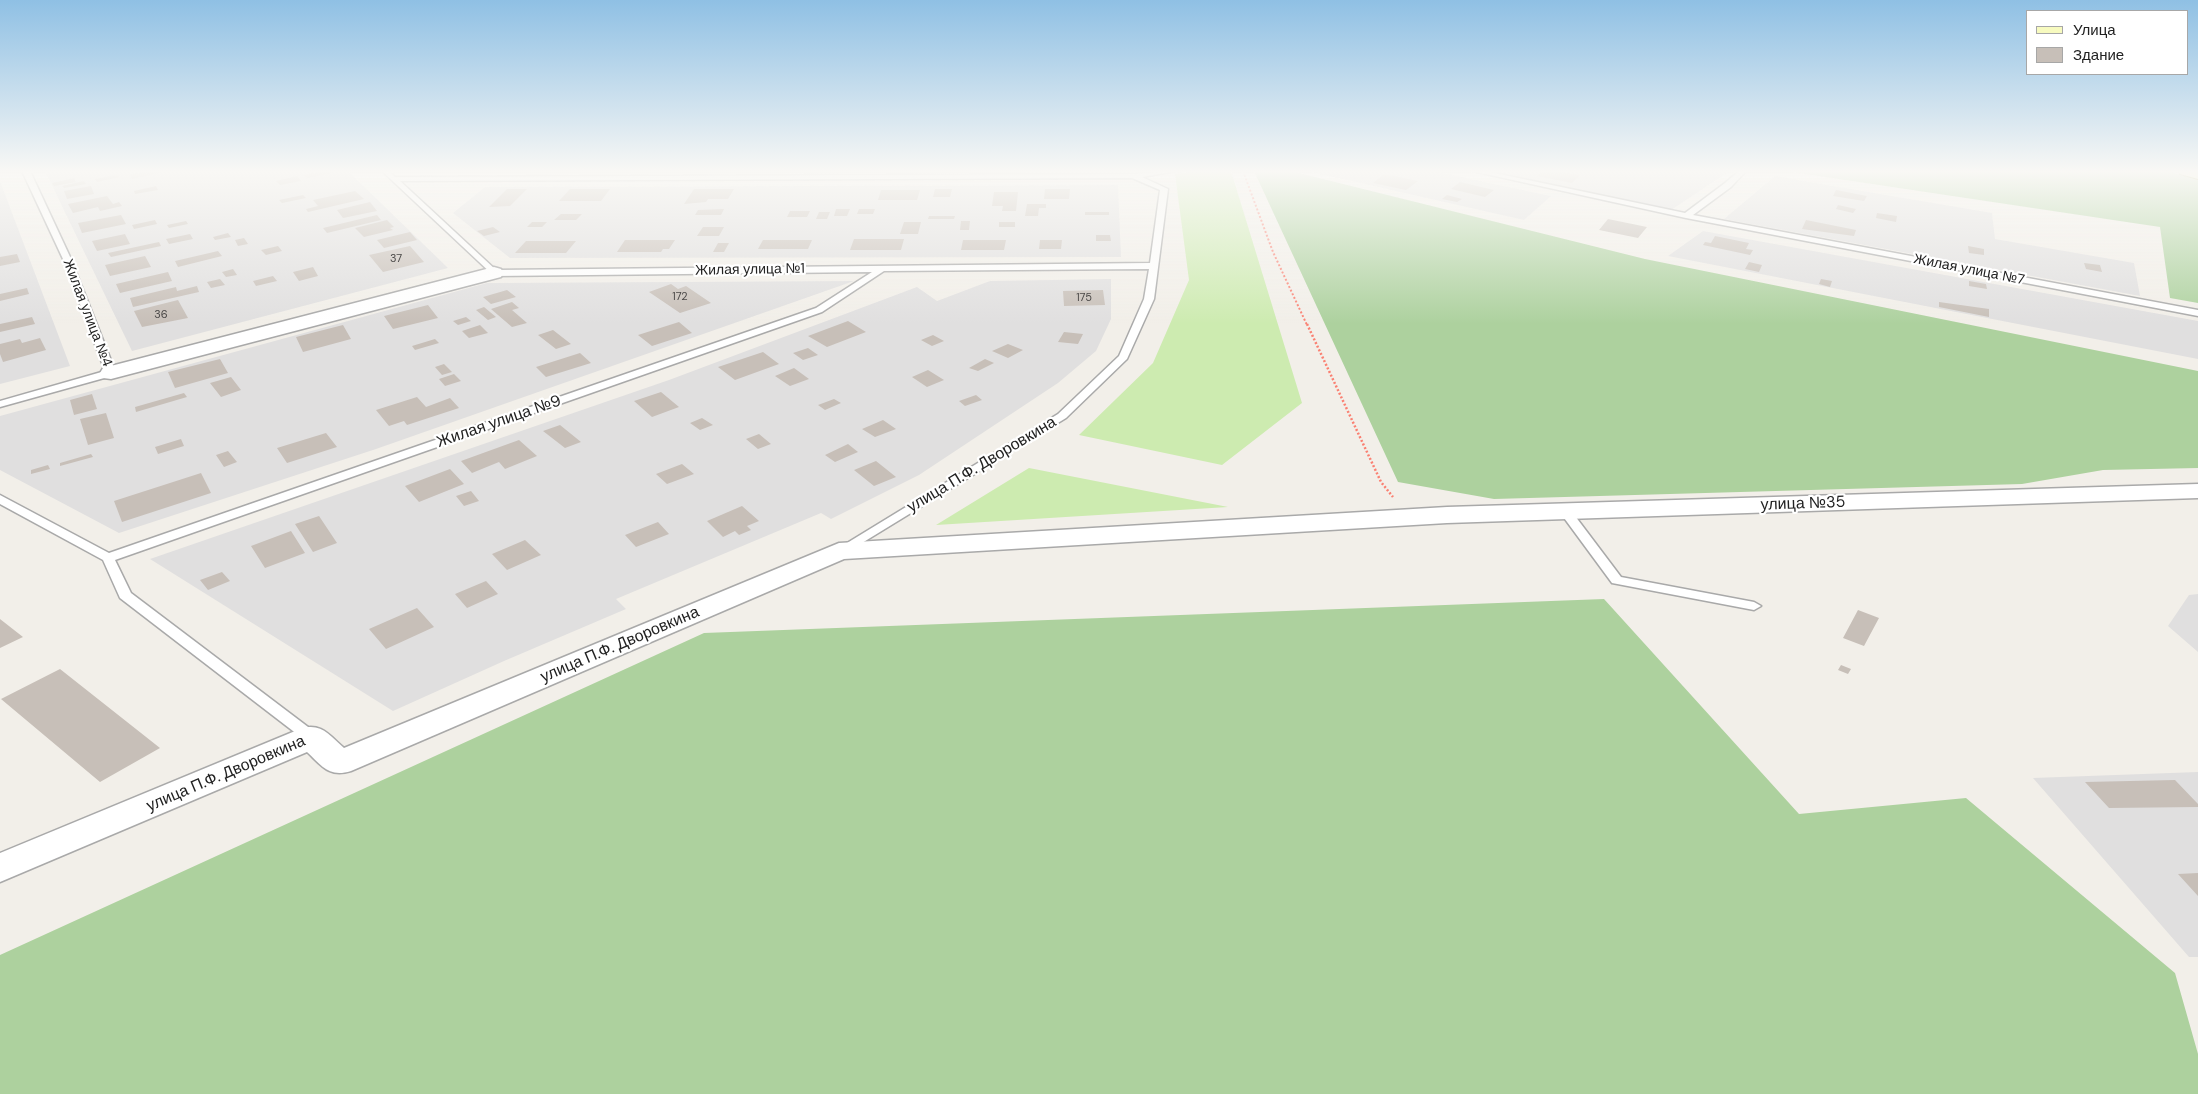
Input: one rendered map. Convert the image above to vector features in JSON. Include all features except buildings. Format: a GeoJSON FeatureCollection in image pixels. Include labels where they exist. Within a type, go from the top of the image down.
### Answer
{"type":"FeatureCollection","features":[{"type":"Feature","properties":{"kind":"street"},"geometry":{"type":"LineString","coordinates":[[111,373],[494,274]]}},
{"type":"Feature","properties":{"kind":"street","name":"улица №35"},"geometry":{"type":"LineString","coordinates":[[839,552],[1409,517],[2198,491]]}},
{"type":"Feature","properties":{"kind":"street","name":"улица П.Ф. Дворовкина"},"geometry":{"type":"LineString","coordinates":[[0,868],[311,737],[340,763],[839,552]]}},
{"type":"Feature","properties":{"kind":"lane","name":"Жилая улица №4"},"geometry":{"type":"LineString","coordinates":[[50,222],[67,259],[111,373]]}},
{"type":"Feature","properties":{"kind":"lane"},"geometry":{"type":"LineString","coordinates":[[439,222],[494,274]]}},
{"type":"Feature","properties":{"kind":"lane","name":"улица П.Ф. Дворовкина"},"geometry":{"type":"LineString","coordinates":[[839,552],[1062,416],[1123,357],[1149,299],[1160,222]]}},
{"type":"Feature","properties":{"kind":"lane","name":"Жилая улица №7"},"geometry":{"type":"LineString","coordinates":[[1718,222],[2198,313]]}},
{"type":"Feature","properties":{"kind":"lane","name":"Жилая улица №1"},"geometry":{"type":"LineString","coordinates":[[494,274],[1155,266]]}},
{"type":"Feature","properties":{"kind":"lane","name":"Жилая улица №9"},"geometry":{"type":"LineString","coordinates":[[108,558],[819,310],[882,269]]}},
{"type":"Feature","properties":{"kind":"lane"},"geometry":{"type":"LineString","coordinates":[[0,404],[111,373]]}},
{"type":"Feature","properties":{"kind":"lane"},"geometry":{"type":"LineString","coordinates":[[0,499],[108,558],[125,595],[311,737]]}},
{"type":"Feature","properties":{"kind":"lane"},"geometry":{"type":"LineString","coordinates":[[1565,511],[1617,580],[1754,606]]}},
{"type":"Feature","properties":{"kind":"path"},"geometry":{"type":"LineString","coordinates":[[1263,222],[1274,252],[1381,482],[1409,517]]}},
{"type":"Feature","properties":{"kind":"shaded area"},"geometry":{"type":"Polygon","coordinates":[[[0,222],[16,222],[70,366],[0,384],[0,222]]]}},
{"type":"Feature","properties":{"kind":"shaded area"},"geometry":{"type":"Polygon","coordinates":[[[70,222],[401,222],[448,268],[132,351],[70,222]]]}},
{"type":"Feature","properties":{"kind":"shaded area"},"geometry":{"type":"Polygon","coordinates":[[[464,222],[1120,222],[1121,257],[510,258],[464,222]]]}},
{"type":"Feature","properties":{"kind":"shaded area"},"geometry":{"type":"Polygon","coordinates":[[[1740,222],[1993,222],[1995,239],[2134,263],[2140,296],[1740,222]]]}},
{"type":"Feature","properties":{"kind":"shaded area"},"geometry":{"type":"Polygon","coordinates":[[[1703,231],[2198,321],[2198,359],[1668,256],[1703,231]]]}},
{"type":"Feature","properties":{"kind":"shaded area"},"geometry":{"type":"Polygon","coordinates":[[[1111,279],[1111,319],[1096,351],[1058,383],[919,475],[831,519],[821,513],[616,599],[626,609],[393,711],[150,559],[669,380],[917,287],[937,301],[990,281],[1111,279]]]}},
{"type":"Feature","properties":{"kind":"shaded area"},"geometry":{"type":"Polygon","coordinates":[[[854,281],[376,449],[119,533],[0,470],[0,416],[487,283],[854,281]]]}},
{"type":"Feature","properties":{"kind":"shaded area"},"geometry":{"type":"Polygon","coordinates":[[[2198,594],[2198,652],[2168,626],[2189,595],[2198,594]]]}},
{"type":"Feature","properties":{"kind":"shaded area"},"geometry":{"type":"Polygon","coordinates":[[[2198,772],[2198,957],[2189,957],[2033,778],[2198,772]]]}},
{"type":"Feature","properties":{"kind":"green space"},"geometry":{"type":"Polygon","coordinates":[[[1181,222],[1247,222],[1302,403],[1222,465],[1079,435],[1153,363],[1189,280],[1181,222]]]}},
{"type":"Feature","properties":{"kind":"green space"},"geometry":{"type":"Polygon","coordinates":[[[1278,222],[1496,222],[1645,259],[2198,371],[2198,468],[2103,470],[2022,484],[1494,499],[1398,482],[1278,222]]]}},
{"type":"Feature","properties":{"kind":"green space"},"geometry":{"type":"Polygon","coordinates":[[[2127,222],[2198,222],[2198,303],[2170,298],[2160,227],[2127,222]]]}},
{"type":"Feature","properties":{"kind":"green space"},"geometry":{"type":"Polygon","coordinates":[[[1029,468],[1228,507],[936,525],[1029,468]]]}},
{"type":"Feature","properties":{"kind":"green space"},"geometry":{"type":"Polygon","coordinates":[[[1604,599],[1799,814],[1966,798],[2175,973],[2198,1054],[2198,1094],[0,1094],[0,955],[704,633],[1604,599]]]}}]}
